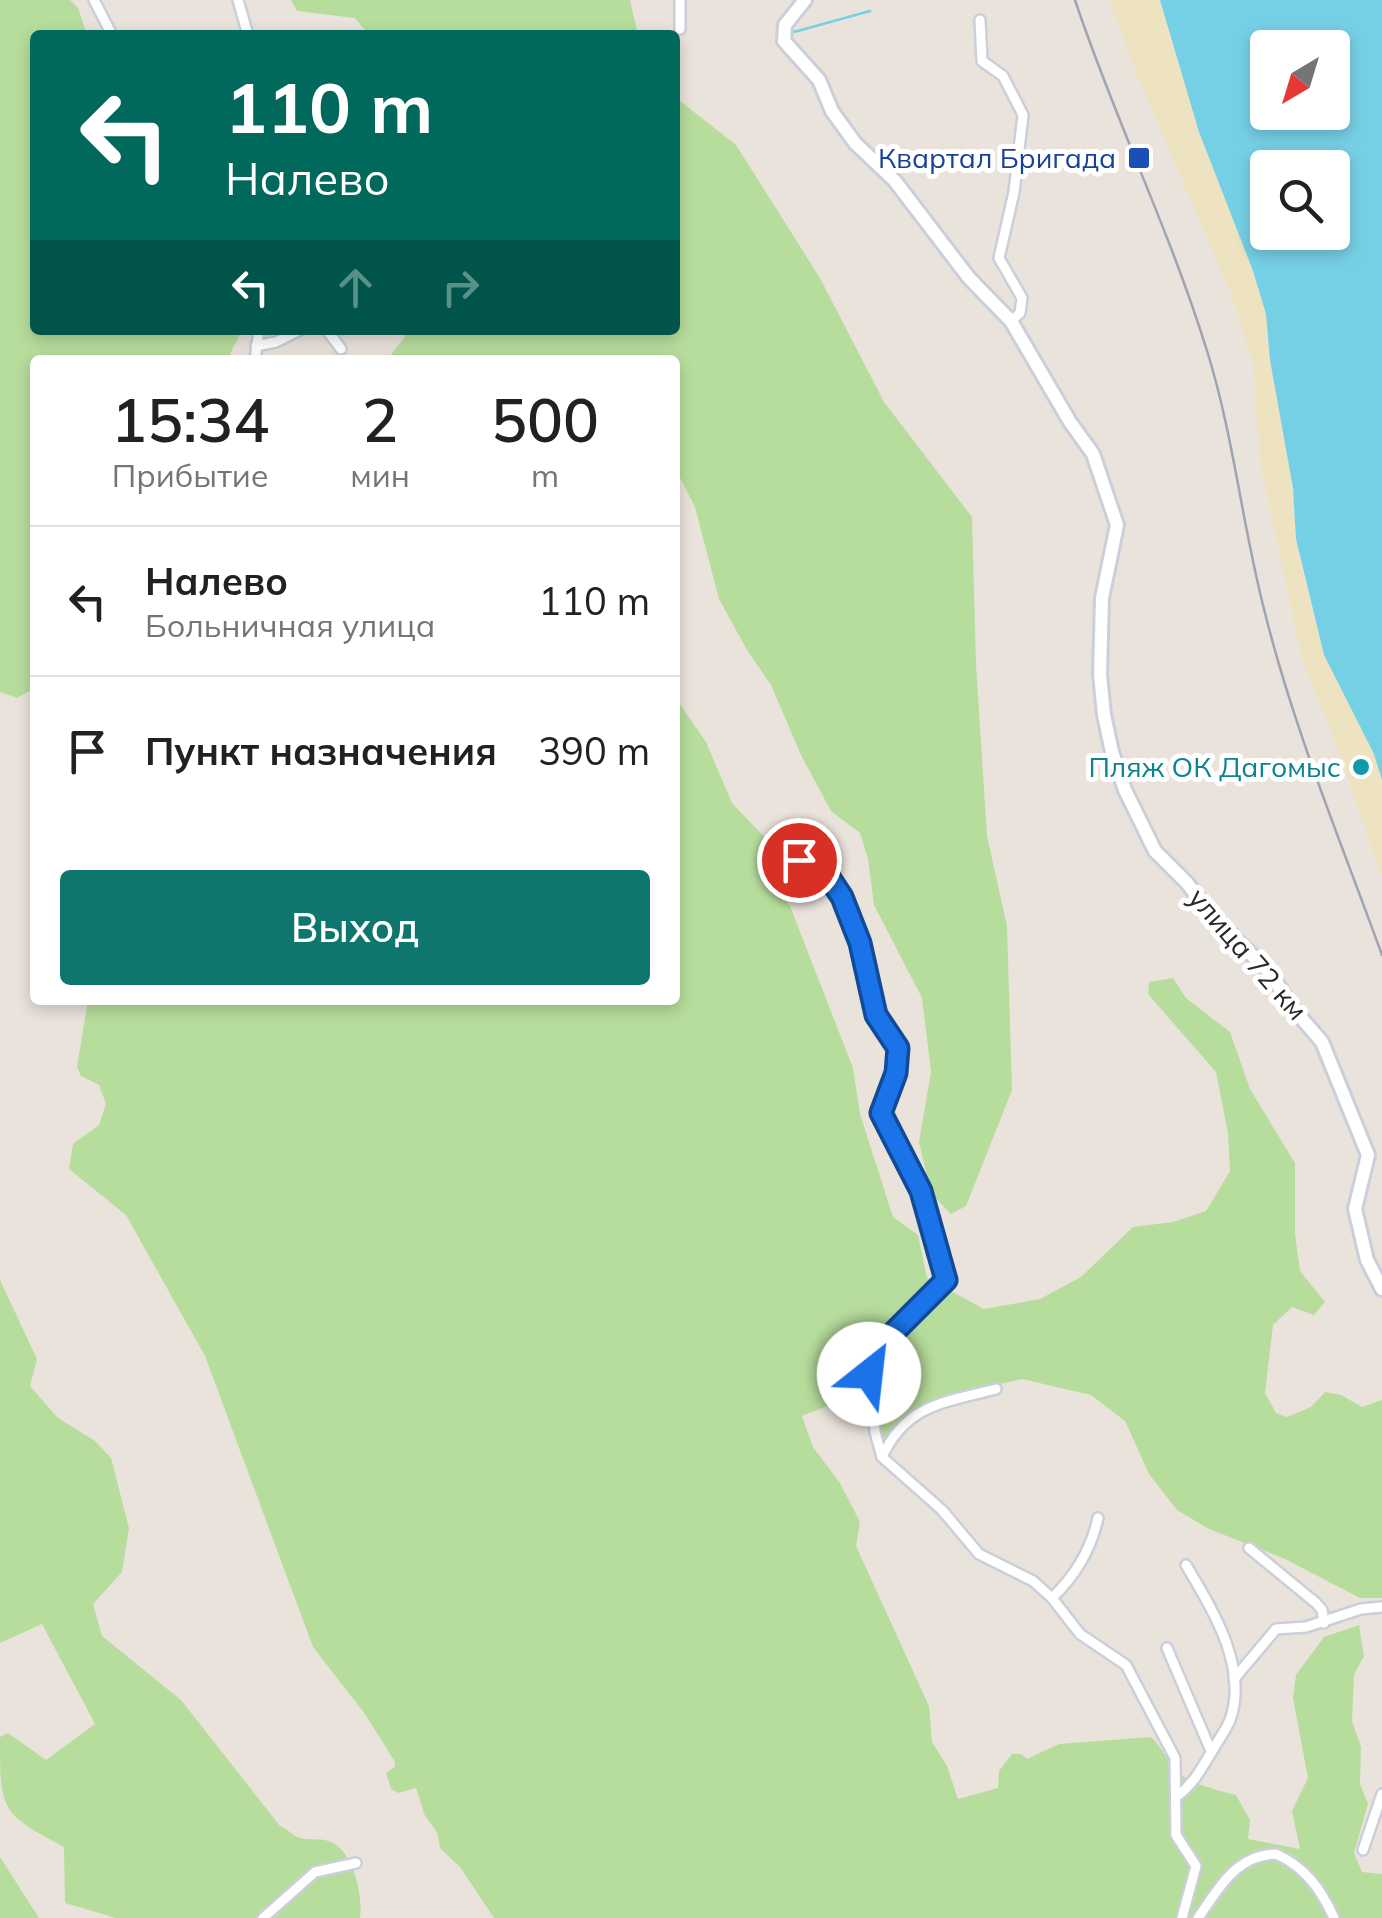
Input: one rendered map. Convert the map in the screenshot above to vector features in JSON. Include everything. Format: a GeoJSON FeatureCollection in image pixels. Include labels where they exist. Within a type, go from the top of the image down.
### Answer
{"type":"FeatureCollection","features":[{"type":"Feature","properties":{"kind":"street"},"geometry":{"type":"LineString","coordinates":[[94,0],[109,30]]}},
{"type":"Feature","properties":{"kind":"street"},"geometry":{"type":"LineString","coordinates":[[238,0],[247,30]]}},
{"type":"Feature","properties":{"kind":"street"},"geometry":{"type":"LineString","coordinates":[[680,0],[680,30]]}},
{"type":"Feature","properties":{"kind":"street","name":"улица 72 км"},"geometry":{"type":"LineString","coordinates":[[805,0],[785,25],[784,41],[819,80],[832,111],[855,143],[895,181],[970,278],[1011,321],[1092,454],[1117,524],[1102,598],[1100,674],[1112,752],[1155,851],[1187,883],[1211,915],[1271,974],[1322,1042],[1368,1154],[1356,1212],[1367,1260],[1382,1289]]}},
{"type":"Feature","properties":{"kind":"street"},"geometry":{"type":"LineString","coordinates":[[980,20],[982,61],[1002,76],[1023,115],[1014,192],[1000,243],[1002,266],[1022,298],[1020,313],[1011,321]]}},
{"type":"Feature","properties":{"kind":"street"},"geometry":{"type":"LineString","coordinates":[[255,355],[258,335]]}},
{"type":"Feature","properties":{"kind":"street"},"geometry":{"type":"LineString","coordinates":[[256,346],[290,335]]}},
{"type":"Feature","properties":{"kind":"street"},"geometry":{"type":"LineString","coordinates":[[331,335],[341,349]]}},
{"type":"Feature","properties":{"kind":"street"},"geometry":{"type":"LineString","coordinates":[[777,844],[830,879],[842,897],[873,992],[876,1015],[898,1048],[896,1073],[881,1113],[921,1191],[946,1280],[889,1337],[869,1346],[875,1432],[882,1457],[942,1510],[979,1554],[1034,1581],[1080,1634],[1116,1657],[1135,1680],[1150,1716],[1175,1758],[1176,1835],[1196,1866],[1182,1918]]}},
{"type":"Feature","properties":{"kind":"street"},"geometry":{"type":"LineString","coordinates":[[882,1457],[912,1416],[930,1406],[996,1389]]}},
{"type":"Feature","properties":{"kind":"street"},"geometry":{"type":"LineString","coordinates":[[1052,1598],[1069,1582],[1093,1541],[1098,1518]]}},
{"type":"Feature","properties":{"kind":"street"},"geometry":{"type":"LineString","coordinates":[[1249,1548],[1316,1603],[1322,1610],[1324,1624]]}},
{"type":"Feature","properties":{"kind":"street"},"geometry":{"type":"LineString","coordinates":[[1176,1797],[1200,1775],[1230,1720],[1234,1679],[1227,1648],[1210,1607],[1186,1565]]}},
{"type":"Feature","properties":{"kind":"street"},"geometry":{"type":"LineString","coordinates":[[1234,1679],[1276,1629],[1324,1624],[1360,1609],[1382,1607]]}},
{"type":"Feature","properties":{"kind":"street"},"geometry":{"type":"LineString","coordinates":[[1167,1648],[1212,1751]]}},
{"type":"Feature","properties":{"kind":"street"},"geometry":{"type":"LineString","coordinates":[[1363,1850],[1382,1794]]}},
{"type":"Feature","properties":{"kind":"street"},"geometry":{"type":"LineString","coordinates":[[1198,1918],[1246,1859],[1276,1854],[1302,1869],[1324,1896],[1334,1918]]}},
{"type":"Feature","properties":{"kind":"street"},"geometry":{"type":"LineString","coordinates":[[263,1918],[314,1872],[356,1863]]}},
{"type":"Feature","properties":{"kind":"green space"},"geometry":{"type":"Polygon","coordinates":[[[0,0],[70,0],[78,8],[85,30],[30,30],[30,335],[240,335],[230,355],[30,355],[30,691],[17,698],[0,692],[0,0]]]}},
{"type":"Feature","properties":{"kind":"green space"},"geometry":{"type":"Polygon","coordinates":[[[291,0],[630,0],[637,30],[365,30],[355,18],[297,11],[291,0]]]}},
{"type":"Feature","properties":{"kind":"green space"},"geometry":{"type":"Polygon","coordinates":[[[680,101],[736,145],[820,278],[884,402],[972,517],[987,836],[1007,926],[1012,1090],[966,1206],[951,1214],[931,1193],[919,1142],[931,1072],[922,998],[874,905],[860,833],[831,811],[801,755],[771,685],[719,599],[695,507],[680,478],[680,355],[391,355],[406,335],[680,335],[680,101]]]}},
{"type":"Feature","properties":{"kind":"green space"},"geometry":{"type":"Polygon","coordinates":[[[680,704],[706,742],[732,803],[767,840],[769,871],[777,891],[790,906],[853,1068],[860,1114],[893,1217],[918,1235],[927,1278],[984,1309],[1040,1299],[1081,1277],[1133,1227],[1173,1222],[1206,1211],[1230,1171],[1228,1133],[1216,1072],[1148,994],[1149,982],[1173,978],[1186,998],[1230,1032],[1250,1089],[1295,1163],[1295,1234],[1300,1271],[1325,1302],[1314,1315],[1292,1307],[1273,1325],[1265,1393],[1276,1413],[1287,1417],[1311,1407],[1325,1392],[1341,1395],[1362,1407],[1382,1400],[1382,1598],[1360,1598],[1285,1559],[1209,1529],[1177,1510],[1149,1474],[1125,1421],[1091,1395],[1022,1379],[947,1396],[911,1411],[890,1438],[883,1437],[877,1392],[850,1397],[802,1416],[813,1447],[840,1483],[860,1522],[856,1546],[929,1706],[932,1742],[947,1766],[958,1799],[998,1788],[999,1771],[1012,1754],[1027,1759],[1059,1744],[1151,1737],[1181,1775],[1236,1795],[1250,1820],[1248,1839],[1300,1849],[1292,1811],[1308,1778],[1293,1698],[1296,1675],[1324,1637],[1359,1625],[1364,1656],[1354,1675],[1352,1721],[1361,1747],[1360,1784],[1368,1804],[1354,1853],[1362,1872],[1382,1874],[1382,1918],[494,1918],[460,1867],[440,1848],[437,1832],[425,1816],[416,1788],[399,1793],[391,1789],[386,1773],[395,1767],[395,1762],[365,1714],[313,1647],[205,1356],[126,1215],[69,1169],[73,1144],[99,1125],[106,1104],[99,1085],[81,1076],[77,1067],[87,1005],[680,1005],[680,704]]]}},
{"type":"Feature","properties":{"kind":"green space"},"geometry":{"type":"Polygon","coordinates":[[[0,1280],[37,1359],[30,1386],[58,1418],[95,1441],[111,1458],[129,1528],[122,1572],[93,1604],[102,1636],[181,1700],[280,1826],[300,1838],[325,1840],[340,1848],[356,1876],[360,1918],[116,1918],[65,1903],[64,1847],[27,1826],[8,1807],[1,1781],[0,1737],[8,1733],[46,1760],[95,1724],[42,1624],[0,1643],[0,1280]]]}},
{"type":"Feature","properties":{"kind":"green space"},"geometry":{"type":"Polygon","coordinates":[[[0,1857],[39,1918],[0,1918],[0,1857]]]}},
{"type":"Feature","properties":{"kind":"sand"},"geometry":{"type":"Polygon","coordinates":[[[1110,0],[1160,0],[1199,132],[1253,271],[1266,314],[1305,582],[1324,655],[1374,754],[1382,780],[1382,878],[1302,659],[1260,462],[1253,365],[1234,301],[1134,68],[1110,0]]]}},
{"type":"Feature","properties":{"kind":"water"},"geometry":{"type":"Polygon","coordinates":[[[1160,0],[1382,0],[1382,780],[1374,754],[1324,655],[1296,539],[1293,488],[1270,360],[1266,314],[1199,132],[1160,0]]]}},
{"type":"Feature","properties":{"kind":"waterway"},"geometry":{"type":"LineString","coordinates":[[794,32],[870,11]]}},
{"type":"Feature","properties":{"kind":"railway"},"geometry":{"type":"LineString","coordinates":[[1075,0],[1208,354],[1275,650],[1318,782],[1382,955]]}},
{"type":"Feature","properties":{"kind":"place","name":"Квартал Бригада"},"geometry":{"type":"Point","coordinates":[1139,158]}},
{"type":"Feature","properties":{"kind":"place","name":"Пляж ОК Дагомыс"},"geometry":{"type":"Point","coordinates":[1361,767]}},
{"type":"Feature","properties":{"kind":"route"},"geometry":{"type":"LineString","coordinates":[[799,860],[830,879],[842,897],[860,943],[876,1015],[898,1048],[896,1073],[881,1113],[921,1191],[946,1280],[889,1337],[869,1346],[869,1374]]}}]}
